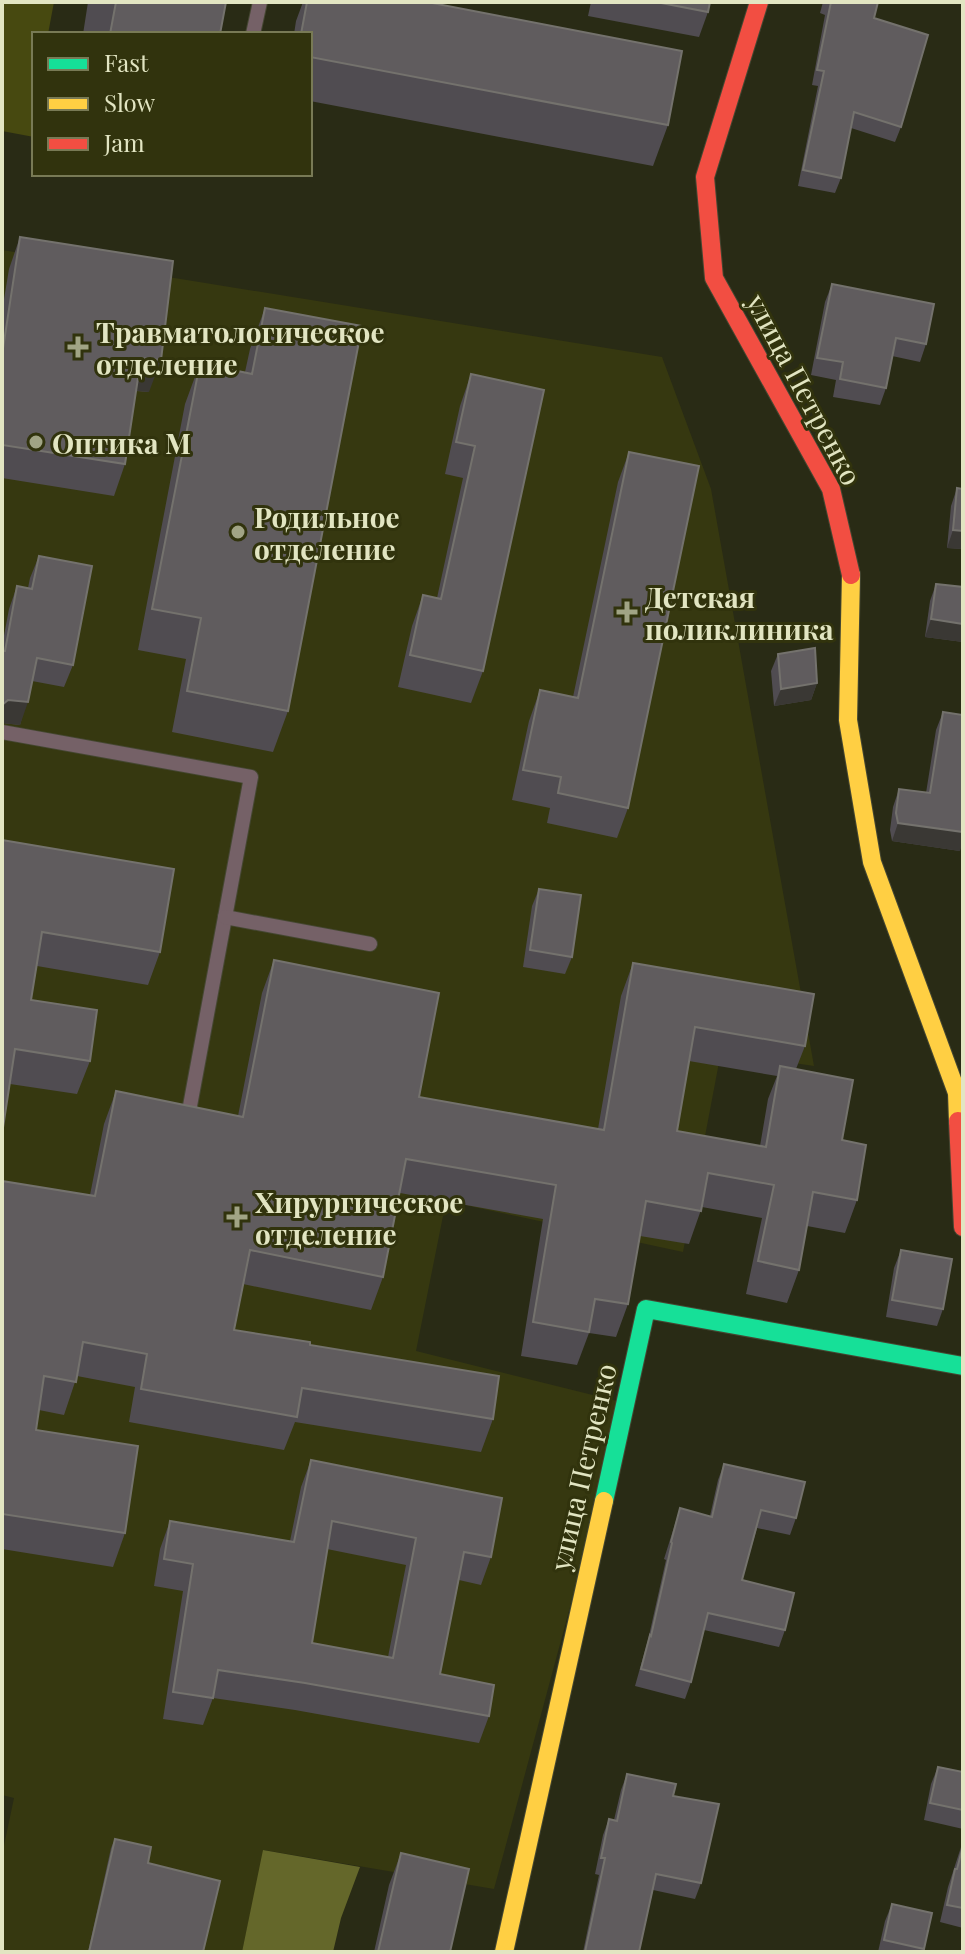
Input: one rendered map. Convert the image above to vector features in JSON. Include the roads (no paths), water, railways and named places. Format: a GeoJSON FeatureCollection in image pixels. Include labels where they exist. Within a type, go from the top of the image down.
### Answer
{"type":"FeatureCollection","features":[{"type":"Feature","properties":{"kind":"street","name":"улица Петренко"},"geometry":{"type":"LineString","coordinates":[[759,2],[705,177],[714,278],[831,489],[851,575],[848,720],[872,862],[957,1093],[963,1227]]}},
{"type":"Feature","properties":{"kind":"street","name":"улица Петренко"},"geometry":{"type":"LineString","coordinates":[[504,1952],[646,1309],[963,1366]]}},
{"type":"Feature","properties":{"kind":"lane"},"geometry":{"type":"LineString","coordinates":[[253,32],[260,2]]}},
{"type":"Feature","properties":{"kind":"lane"},"geometry":{"type":"LineString","coordinates":[[2,732],[251,777],[190,1106]]}},
{"type":"Feature","properties":{"kind":"lane"},"geometry":{"type":"LineString","coordinates":[[225,917],[370,944]]}},
{"type":"Feature","properties":{"kind":"place","name":"Травматологическое отделение"},"geometry":{"type":"Point","coordinates":[78,347]}},
{"type":"Feature","properties":{"kind":"place","name":"Оптика М"},"geometry":{"type":"Point","coordinates":[36,442]}},
{"type":"Feature","properties":{"kind":"place","name":"Родильное отделение"},"geometry":{"type":"Point","coordinates":[238,532]}},
{"type":"Feature","properties":{"kind":"place","name":"Детская поликлиника"},"geometry":{"type":"Point","coordinates":[627,612]}},
{"type":"Feature","properties":{"kind":"place","name":"Хирургическое отделение"},"geometry":{"type":"Point","coordinates":[237,1217]}}]}
